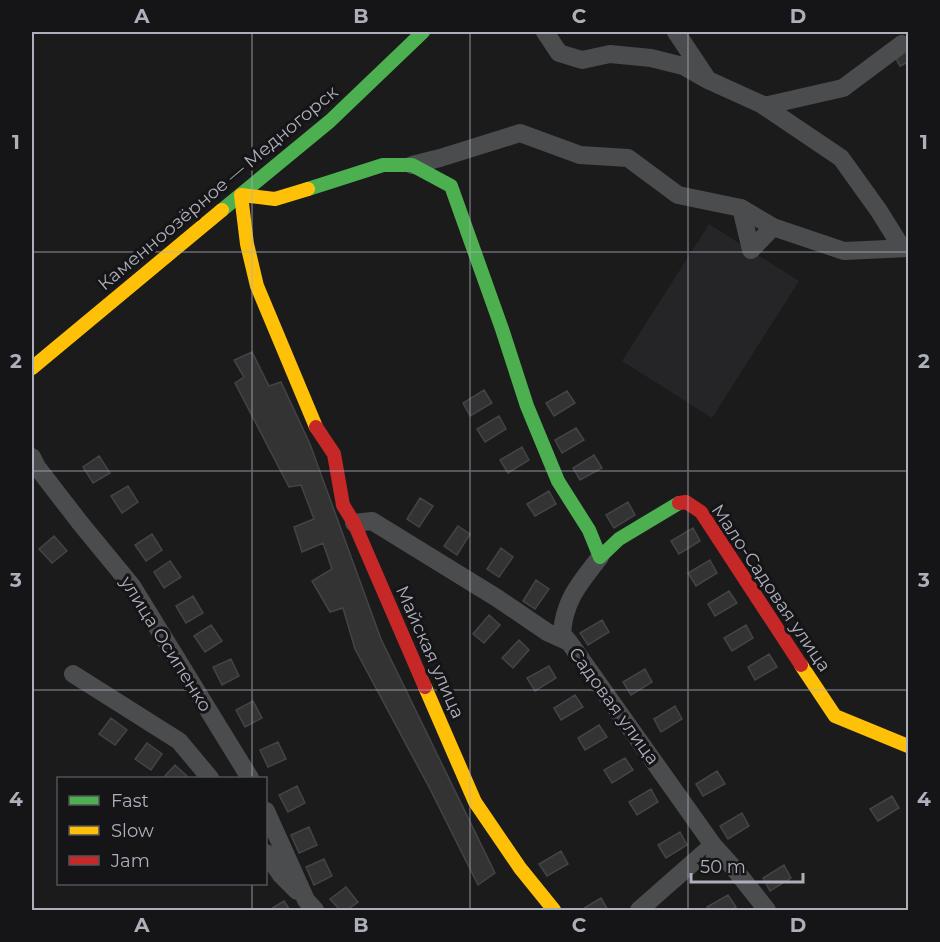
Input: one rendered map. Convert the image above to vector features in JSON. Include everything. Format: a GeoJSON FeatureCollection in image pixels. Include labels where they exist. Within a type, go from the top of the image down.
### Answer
{"type":"FeatureCollection","features":[{"type":"Feature","properties":{"kind":"street","name":"Каменноозёрное — Медногорск"},"geometry":{"type":"LineString","coordinates":[[32,368],[330,121],[423,32]]}},
{"type":"Feature","properties":{"kind":"street"},"geometry":{"type":"LineString","coordinates":[[545,32],[559,53],[582,60],[610,54],[651,58],[683,66],[764,106],[842,158],[905,248]]}},
{"type":"Feature","properties":{"kind":"street"},"geometry":{"type":"LineString","coordinates":[[676,32],[708,80]]}},
{"type":"Feature","properties":{"kind":"street"},"geometry":{"type":"LineString","coordinates":[[764,106],[843,88],[902,44]]}},
{"type":"Feature","properties":{"kind":"street"},"geometry":{"type":"LineString","coordinates":[[241,195],[275,199],[383,165],[412,165],[520,133],[580,155],[628,158],[678,195],[741,208],[773,227],[844,251],[905,248]]}},
{"type":"Feature","properties":{"kind":"street"},"geometry":{"type":"LineString","coordinates":[[412,165],[451,186],[502,328],[527,406],[558,480],[588,530],[600,557],[572,593],[563,616],[562,634],[569,642]]}},
{"type":"Feature","properties":{"kind":"street","name":"Майская улица"},"geometry":{"type":"LineString","coordinates":[[241,195],[246,244],[257,286],[318,432],[334,454],[343,505],[354,523],[475,802],[520,868],[554,910]]}},
{"type":"Feature","properties":{"kind":"street"},"geometry":{"type":"LineString","coordinates":[[741,208],[751,250],[773,227]]}},
{"type":"Feature","properties":{"kind":"street","name":"улица Осипенко"},"geometry":{"type":"LineString","coordinates":[[32,457],[37,467],[81,524],[132,586],[249,777]]}},
{"type":"Feature","properties":{"kind":"street","name":"Мало-Садовая улица"},"geometry":{"type":"LineString","coordinates":[[600,557],[619,538],[678,503],[686,502],[701,512],[835,716],[909,746]]}},
{"type":"Feature","properties":{"kind":"street","name":"Садовая улица"},"geometry":{"type":"LineString","coordinates":[[354,523],[372,521],[497,598],[547,632],[569,642],[713,845],[767,910]]}},
{"type":"Feature","properties":{"kind":"street"},"geometry":{"type":"LineString","coordinates":[[73,674],[179,741],[209,777]]}},
{"type":"Feature","properties":{"kind":"street"},"geometry":{"type":"LineString","coordinates":[[267,813],[310,905]]}},
{"type":"Feature","properties":{"kind":"street"},"geometry":{"type":"LineString","coordinates":[[639,910],[713,845]]}},
{"type":"Feature","properties":{"kind":"street"},"geometry":{"type":"LineString","coordinates":[[267,854],[281,875],[310,905]]}},
{"type":"Feature","properties":{"kind":"shaded area"},"geometry":{"type":"Polygon","coordinates":[[[709,224],[799,281],[712,418],[622,361],[709,224]]]}},
{"type":"Feature","properties":{"kind":"building"},"geometry":{"type":"Polygon","coordinates":[[[908,49],[908,62],[900,66],[895,57],[908,49]]]}},
{"type":"Feature","properties":{"kind":"building"},"geometry":{"type":"Polygon","coordinates":[[[252,352],[269,386],[281,382],[310,444],[381,639],[495,873],[478,885],[430,789],[355,649],[343,608],[330,612],[312,581],[332,569],[323,543],[302,552],[294,527],[314,519],[301,485],[289,487],[235,383],[244,377],[234,360],[252,352]]]}},
{"type":"Feature","properties":{"kind":"building"},"geometry":{"type":"Polygon","coordinates":[[[484,390],[492,403],[470,416],[463,403],[484,390]]]}},
{"type":"Feature","properties":{"kind":"building"},"geometry":{"type":"Polygon","coordinates":[[[567,391],[575,403],[554,416],[546,403],[567,391]]]}},
{"type":"Feature","properties":{"kind":"building"},"geometry":{"type":"Polygon","coordinates":[[[499,416],[506,429],[485,442],[477,429],[499,416]]]}},
{"type":"Feature","properties":{"kind":"building"},"geometry":{"type":"Polygon","coordinates":[[[576,428],[584,440],[562,453],[555,440],[576,428]]]}},
{"type":"Feature","properties":{"kind":"building"},"geometry":{"type":"Polygon","coordinates":[[[522,447],[529,460],[508,473],[500,460],[522,447]]]}},
{"type":"Feature","properties":{"kind":"building"},"geometry":{"type":"Polygon","coordinates":[[[594,455],[602,468],[580,480],[573,468],[594,455]]]}},
{"type":"Feature","properties":{"kind":"building"},"geometry":{"type":"Polygon","coordinates":[[[99,456],[110,473],[93,483],[83,467],[99,456]]]}},
{"type":"Feature","properties":{"kind":"building"},"geometry":{"type":"Polygon","coordinates":[[[128,486],[138,502],[122,513],[111,496],[128,486]]]}},
{"type":"Feature","properties":{"kind":"building"},"geometry":{"type":"Polygon","coordinates":[[[549,491],[556,504],[535,516],[527,504],[549,491]]]}},
{"type":"Feature","properties":{"kind":"building"},"geometry":{"type":"Polygon","coordinates":[[[420,498],[433,506],[419,527],[407,519],[420,498]]]}},
{"type":"Feature","properties":{"kind":"building"},"geometry":{"type":"Polygon","coordinates":[[[628,502],[635,515],[614,528],[606,515],[628,502]]]}},
{"type":"Feature","properties":{"kind":"building"},"geometry":{"type":"Polygon","coordinates":[[[458,526],[470,534],[457,555],[444,546],[458,526]]]}},
{"type":"Feature","properties":{"kind":"building"},"geometry":{"type":"Polygon","coordinates":[[[693,528],[700,541],[679,554],[671,541],[693,528]]]}},
{"type":"Feature","properties":{"kind":"building"},"geometry":{"type":"Polygon","coordinates":[[[152,534],[162,550],[146,561],[135,545],[152,534]]]}},
{"type":"Feature","properties":{"kind":"building"},"geometry":{"type":"Polygon","coordinates":[[[54,536],[67,551],[52,563],[39,549],[54,536]]]}},
{"type":"Feature","properties":{"kind":"building"},"geometry":{"type":"Polygon","coordinates":[[[501,548],[513,557],[499,577],[487,569],[501,548]]]}},
{"type":"Feature","properties":{"kind":"building"},"geometry":{"type":"Polygon","coordinates":[[[710,560],[717,573],[696,586],[688,573],[710,560]]]}},
{"type":"Feature","properties":{"kind":"building"},"geometry":{"type":"Polygon","coordinates":[[[170,561],[181,577],[164,588],[154,572],[170,561]]]}},
{"type":"Feature","properties":{"kind":"building"},"geometry":{"type":"Polygon","coordinates":[[[536,580],[549,589],[535,609],[523,601],[536,580]]]}},
{"type":"Feature","properties":{"kind":"building"},"geometry":{"type":"Polygon","coordinates":[[[729,591],[737,603],[715,616],[708,604],[729,591]]]}},
{"type":"Feature","properties":{"kind":"building"},"geometry":{"type":"Polygon","coordinates":[[[193,596],[203,613],[186,623],[176,606],[193,596]]]}},
{"type":"Feature","properties":{"kind":"building"},"geometry":{"type":"Polygon","coordinates":[[[489,615],[500,625],[484,643],[473,634],[489,615]]]}},
{"type":"Feature","properties":{"kind":"building"},"geometry":{"type":"Polygon","coordinates":[[[602,620],[609,632],[588,645],[580,633],[602,620]]]}},
{"type":"Feature","properties":{"kind":"building"},"geometry":{"type":"Polygon","coordinates":[[[211,625],[222,641],[205,652],[194,636],[211,625]]]}},
{"type":"Feature","properties":{"kind":"building"},"geometry":{"type":"Polygon","coordinates":[[[746,625],[753,638],[732,651],[724,638],[746,625]]]}},
{"type":"Feature","properties":{"kind":"building"},"geometry":{"type":"Polygon","coordinates":[[[519,640],[529,650],[513,668],[502,658],[519,640]]]}},
{"type":"Feature","properties":{"kind":"building"},"geometry":{"type":"Polygon","coordinates":[[[769,654],[777,667],[755,680],[748,667],[769,654]]]}},
{"type":"Feature","properties":{"kind":"building"},"geometry":{"type":"Polygon","coordinates":[[[231,659],[239,676],[222,685],[213,667],[231,659]]]}},
{"type":"Feature","properties":{"kind":"building"},"geometry":{"type":"Polygon","coordinates":[[[549,666],[556,678],[535,691],[527,678],[549,666]]]}},
{"type":"Feature","properties":{"kind":"building"},"geometry":{"type":"Polygon","coordinates":[[[645,669],[652,682],[631,695],[623,682],[645,669]]]}},
{"type":"Feature","properties":{"kind":"building"},"geometry":{"type":"Polygon","coordinates":[[[575,695],[583,707],[561,720],[554,708],[575,695]]]}},
{"type":"Feature","properties":{"kind":"building"},"geometry":{"type":"Polygon","coordinates":[[[253,701],[262,718],[245,727],[236,710],[253,701]]]}},
{"type":"Feature","properties":{"kind":"building"},"geometry":{"type":"Polygon","coordinates":[[[675,706],[682,719],[661,732],[654,719],[675,706]]]}},
{"type":"Feature","properties":{"kind":"building"},"geometry":{"type":"Polygon","coordinates":[[[111,718],[127,730],[115,745],[99,734],[111,718]]]}},
{"type":"Feature","properties":{"kind":"building"},"geometry":{"type":"Polygon","coordinates":[[[599,725],[607,737],[585,750],[578,738],[599,725]]]}},
{"type":"Feature","properties":{"kind":"building"},"geometry":{"type":"Polygon","coordinates":[[[278,742],[286,759],[268,767],[260,750],[278,742]]]}},
{"type":"Feature","properties":{"kind":"building"},"geometry":{"type":"Polygon","coordinates":[[[147,743],[162,754],[151,770],[135,759],[147,743]]]}},
{"type":"Feature","properties":{"kind":"building"},"geometry":{"type":"Polygon","coordinates":[[[625,758],[633,770],[612,783],[604,770],[625,758]]]}},
{"type":"Feature","properties":{"kind":"building"},"geometry":{"type":"Polygon","coordinates":[[[175,765],[188,777],[164,777],[175,765]]]}},
{"type":"Feature","properties":{"kind":"building"},"geometry":{"type":"Polygon","coordinates":[[[717,771],[725,784],[703,796],[696,784],[717,771]]]}},
{"type":"Feature","properties":{"kind":"building"},"geometry":{"type":"Polygon","coordinates":[[[297,786],[305,803],[288,812],[279,795],[297,786]]]}},
{"type":"Feature","properties":{"kind":"building"},"geometry":{"type":"Polygon","coordinates":[[[651,789],[658,802],[637,815],[629,802],[651,789]]]}},
{"type":"Feature","properties":{"kind":"building"},"geometry":{"type":"Polygon","coordinates":[[[892,796],[899,808],[878,821],[870,809],[892,796]]]}},
{"type":"Feature","properties":{"kind":"building"},"geometry":{"type":"Polygon","coordinates":[[[742,813],[749,826],[728,839],[720,826],[742,813]]]}},
{"type":"Feature","properties":{"kind":"building"},"geometry":{"type":"Polygon","coordinates":[[[309,827],[317,845],[299,853],[291,835],[309,827]]]}},
{"type":"Feature","properties":{"kind":"building"},"geometry":{"type":"Polygon","coordinates":[[[680,832],[687,845],[666,858],[658,845],[680,832]]]}},
{"type":"Feature","properties":{"kind":"building"},"geometry":{"type":"Polygon","coordinates":[[[561,851],[568,864],[547,876],[539,864],[561,851]]]}},
{"type":"Feature","properties":{"kind":"building"},"geometry":{"type":"Polygon","coordinates":[[[324,859],[332,876],[314,885],[306,867],[324,859]]]}},
{"type":"Feature","properties":{"kind":"building"},"geometry":{"type":"Polygon","coordinates":[[[784,865],[791,878],[770,891],[763,878],[784,865]]]}},
{"type":"Feature","properties":{"kind":"building"},"geometry":{"type":"Polygon","coordinates":[[[346,887],[358,902],[347,910],[340,910],[330,899],[346,887]]]}},
{"type":"Feature","properties":{"kind":"building"},"geometry":{"type":"Polygon","coordinates":[[[728,895],[736,907],[730,910],[709,910],[707,907],[728,895]]]}},
{"type":"Feature","properties":{"kind":"building"},"geometry":{"type":"Polygon","coordinates":[[[601,898],[608,910],[581,910],[601,898]]]}},
{"type":"Feature","properties":{"kind":"building"},"geometry":{"type":"Polygon","coordinates":[[[284,901],[290,910],[269,910],[284,901]]]}},
{"type":"Feature","properties":{"kind":"traffic: fast"},"geometry":{"type":"LineString","coordinates":[[222,210],[330,121],[423,32]]}},
{"type":"Feature","properties":{"kind":"traffic: fast"},"geometry":{"type":"LineString","coordinates":[[308,189],[383,165],[412,165],[451,186],[527,406],[558,481],[589,530],[600,557],[619,539],[679,503]]}},
{"type":"Feature","properties":{"kind":"traffic: slow"},"geometry":{"type":"LineString","coordinates":[[308,189],[275,199],[241,195],[247,244],[257,286],[316,427]]}},
{"type":"Feature","properties":{"kind":"traffic: slow"},"geometry":{"type":"LineString","coordinates":[[32,368],[222,210]]}},
{"type":"Feature","properties":{"kind":"traffic: slow"},"geometry":{"type":"LineString","coordinates":[[801,665],[835,716],[908,746]]}},
{"type":"Feature","properties":{"kind":"traffic: slow"},"geometry":{"type":"LineString","coordinates":[[425,687],[475,802],[520,868],[554,910]]}},
{"type":"Feature","properties":{"kind":"traffic: jam"},"geometry":{"type":"LineString","coordinates":[[316,427],[334,454],[343,505],[354,523],[425,687]]}},
{"type":"Feature","properties":{"kind":"traffic: jam"},"geometry":{"type":"LineString","coordinates":[[679,503],[686,502],[701,512],[801,665]]}}]}
